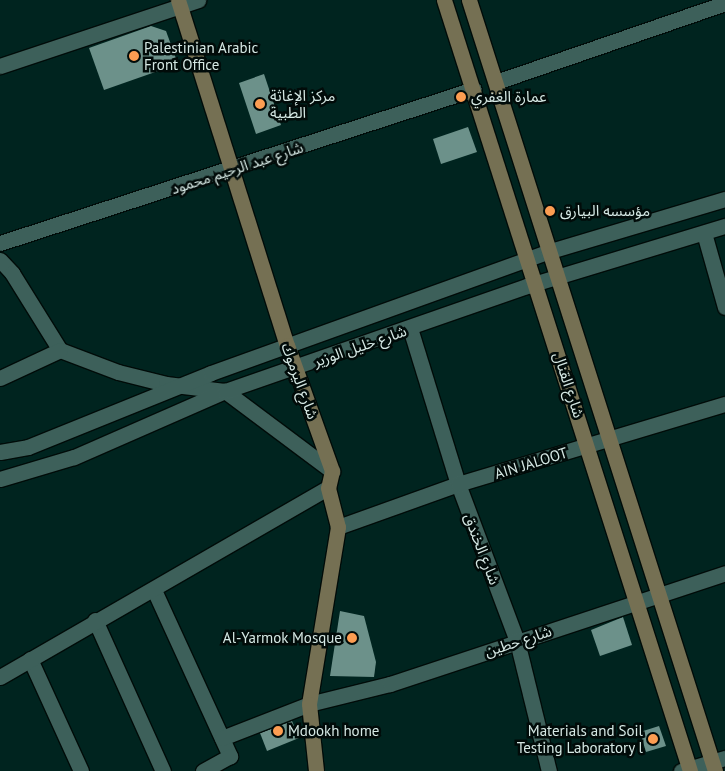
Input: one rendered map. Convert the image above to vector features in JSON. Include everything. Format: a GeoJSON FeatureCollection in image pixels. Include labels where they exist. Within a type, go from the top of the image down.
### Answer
{"type":"FeatureCollection","features":[{"type":"Feature","properties":{"kind":"main road","name":"شارع القنال"},"geometry":{"type":"LineString","coordinates":[[444,0],[530,260],[639,603],[687,770]]}},
{"type":"Feature","properties":{"kind":"main road","name":"شارع القنال"},"geometry":{"type":"LineString","coordinates":[[469,0],[496,82],[547,252],[660,598],[717,763]]}},
{"type":"Feature","properties":{"kind":"main road","name":"شارع اليرموك"},"geometry":{"type":"LineString","coordinates":[[179,3],[234,170],[287,345],[332,471]]}},
{"type":"Feature","properties":{"kind":"main road"},"geometry":{"type":"LineString","coordinates":[[316,771],[309,704],[338,527],[328,488],[332,471]]}},
{"type":"Feature","properties":{"kind":"street"},"geometry":{"type":"LineString","coordinates":[[0,66],[179,3],[198,0]]}},
{"type":"Feature","properties":{"kind":"street"},"geometry":{"type":"LineString","coordinates":[[496,82],[725,3]]}},
{"type":"Feature","properties":{"kind":"street","name":"شارع عبد الرحيم محمود"},"geometry":{"type":"LineString","coordinates":[[0,244],[234,170],[474,89]]}},
{"type":"Feature","properties":{"kind":"street","name":"شارع خليل الوزير"},"geometry":{"type":"LineString","coordinates":[[0,452],[28,447],[287,345],[530,260],[547,252],[725,199]]}},
{"type":"Feature","properties":{"kind":"street","name":"شارع خليل الوزير"},"geometry":{"type":"LineString","coordinates":[[0,479],[74,457],[225,391],[556,276],[725,226]]}},
{"type":"Feature","properties":{"kind":"street"},"geometry":{"type":"LineString","coordinates":[[704,233],[725,307]]}},
{"type":"Feature","properties":{"kind":"street"},"geometry":{"type":"LineString","coordinates":[[0,260],[12,272],[60,350],[118,372],[180,386],[225,391],[332,471]]}},
{"type":"Feature","properties":{"kind":"street","name":"شارع الخندق"},"geometry":{"type":"LineString","coordinates":[[410,328],[458,484],[517,640],[549,771]]}},
{"type":"Feature","properties":{"kind":"street"},"geometry":{"type":"LineString","coordinates":[[0,378],[60,350]]}},
{"type":"Feature","properties":{"kind":"street","name":"AIN JALOOT"},"geometry":{"type":"LineString","coordinates":[[338,527],[458,484],[725,404]]}},
{"type":"Feature","properties":{"kind":"street"},"geometry":{"type":"LineString","coordinates":[[0,677],[95,620],[154,590],[328,488]]}},
{"type":"Feature","properties":{"kind":"street","name":"شارع حطين"},"geometry":{"type":"LineString","coordinates":[[222,738],[309,704],[390,684],[517,640],[660,598],[725,573]]}},
{"type":"Feature","properties":{"kind":"street"},"geometry":{"type":"LineString","coordinates":[[154,590],[230,756],[203,771]]}},
{"type":"Feature","properties":{"kind":"street"},"geometry":{"type":"LineString","coordinates":[[95,620],[163,771]]}},
{"type":"Feature","properties":{"kind":"street"},"geometry":{"type":"LineString","coordinates":[[30,659],[81,771]]}},
{"type":"Feature","properties":{"kind":"street"},"geometry":{"type":"LineString","coordinates":[[687,770],[717,763]]}},
{"type":"Feature","properties":{"kind":"building","name":"Palestinian Arabic Front Office"},"geometry":{"type":"Polygon","coordinates":[[[151,26],[166,31],[178,64],[104,90],[89,48],[151,26]]]}},
{"type":"Feature","properties":{"kind":"building","name":"مركز الإغاثة الطبية"},"geometry":{"type":"Polygon","coordinates":[[[264,74],[281,125],[256,134],[239,83],[264,74]]]}},
{"type":"Feature","properties":{"kind":"building"},"geometry":{"type":"Polygon","coordinates":[[[468,127],[477,152],[441,164],[433,139],[468,127]]]}},
{"type":"Feature","properties":{"kind":"building","name":"Al-Yarmok Mosque"},"geometry":{"type":"Polygon","coordinates":[[[340,611],[364,616],[376,662],[374,677],[330,676],[340,611]]]}},
{"type":"Feature","properties":{"kind":"building"},"geometry":{"type":"Polygon","coordinates":[[[623,617],[632,645],[600,656],[591,630],[623,617]]]}},
{"type":"Feature","properties":{"kind":"building","name":"Mdookh home"},"geometry":{"type":"Polygon","coordinates":[[[292,721],[299,738],[267,751],[260,733],[292,721]]]}},
{"type":"Feature","properties":{"kind":"building","name":"Materials and Soil Testing Laboratory l"},"geometry":{"type":"Polygon","coordinates":[[[659,726],[666,746],[646,752],[640,732],[659,726]]]}},
{"type":"Feature","properties":{"kind":"place","name":"Palestinian Arabic Front Office"},"geometry":{"type":"Point","coordinates":[134,56]}},
{"type":"Feature","properties":{"kind":"place","name":"عمارة الغفري"},"geometry":{"type":"Point","coordinates":[461,97]}},
{"type":"Feature","properties":{"kind":"place","name":"مركز الإغاثة الطبية"},"geometry":{"type":"Point","coordinates":[260,104]}},
{"type":"Feature","properties":{"kind":"place","name":"مؤسسه البيارق"},"geometry":{"type":"Point","coordinates":[550,211]}},
{"type":"Feature","properties":{"kind":"place","name":"Al-Yarmok Mosque"},"geometry":{"type":"Point","coordinates":[352,638]}},
{"type":"Feature","properties":{"kind":"place","name":"Mdookh home"},"geometry":{"type":"Point","coordinates":[278,731]}},
{"type":"Feature","properties":{"kind":"place","name":"Materials and Soil Testing Laboratory l"},"geometry":{"type":"Point","coordinates":[653,739]}}]}
